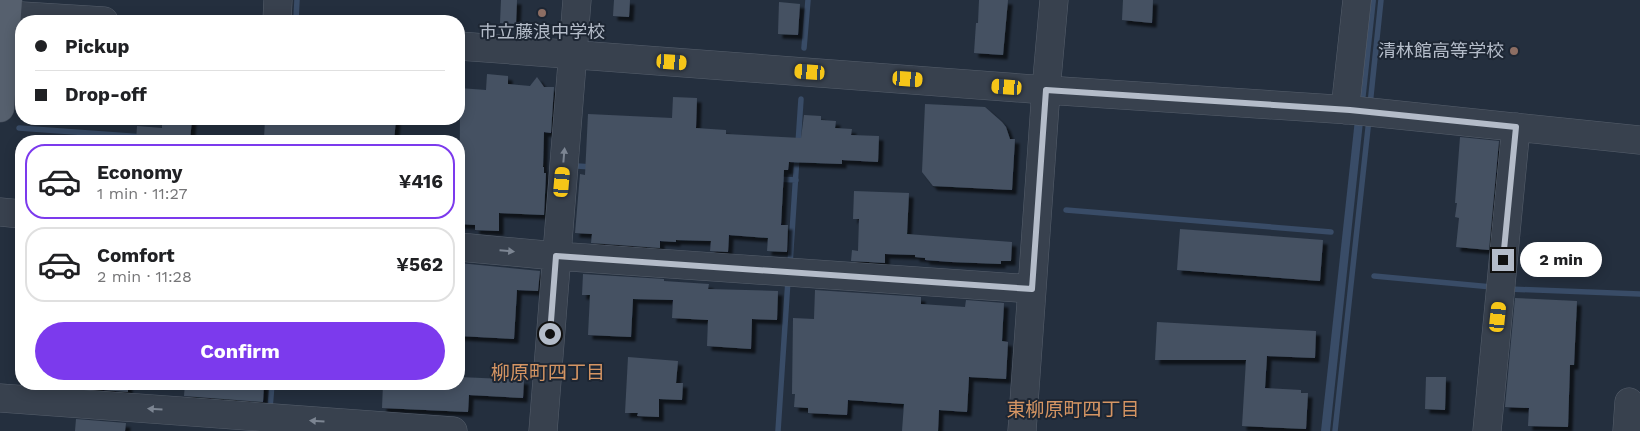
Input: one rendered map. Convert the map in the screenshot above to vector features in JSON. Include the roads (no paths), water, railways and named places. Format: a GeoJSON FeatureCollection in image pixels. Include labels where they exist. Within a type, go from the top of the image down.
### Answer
{"type":"FeatureCollection","features":[{"type":"Feature","properties":{"kind":"main road"},"geometry":{"type":"LineString","coordinates":[[0,108],[5,10]]}},
{"type":"Feature","properties":{"kind":"street"},"geometry":{"type":"LineString","coordinates":[[277,15],[278,0]]}},
{"type":"Feature","properties":{"kind":"street"},"geometry":{"type":"LineString","coordinates":[[543,431],[577,0]]}},
{"type":"Feature","properties":{"kind":"street"},"geometry":{"type":"LineString","coordinates":[[1022,431],[1054,0]]}},
{"type":"Feature","properties":{"kind":"street"},"geometry":{"type":"LineString","coordinates":[[1348,110],[1357,0]]}},
{"type":"Feature","properties":{"kind":"street"},"geometry":{"type":"LineString","coordinates":[[5,10],[50,15]]}},
{"type":"Feature","properties":{"kind":"street"},"geometry":{"type":"LineString","coordinates":[[465,46],[1046,90],[1348,110],[1640,140]]}},
{"type":"Feature","properties":{"kind":"street"},"geometry":{"type":"LineString","coordinates":[[1487,431],[1516,127]]}},
{"type":"Feature","properties":{"kind":"street"},"geometry":{"type":"LineString","coordinates":[[0,212],[15,213]]}},
{"type":"Feature","properties":{"kind":"street"},"geometry":{"type":"LineString","coordinates":[[465,247],[556,256],[1032,289]]}},
{"type":"Feature","properties":{"kind":"street"},"geometry":{"type":"LineString","coordinates":[[0,398],[453,431]]}},
{"type":"Feature","properties":{"kind":"street"},"geometry":{"type":"LineString","coordinates":[[1627,431],[1629,402]]}},
{"type":"Feature","properties":{"kind":"water"},"geometry":{"type":"Polygon","coordinates":[[[1368,0],[1376,0],[1330,431],[1321,431],[1368,0]]]}},
{"type":"Feature","properties":{"kind":"waterway"},"geometry":{"type":"LineString","coordinates":[[296,15],[297,0]]}},
{"type":"Feature","properties":{"kind":"waterway"},"geometry":{"type":"LineString","coordinates":[[804,48],[808,0]]}},
{"type":"Feature","properties":{"kind":"waterway"},"geometry":{"type":"LineString","coordinates":[[1370,105],[1381,0]]}},
{"type":"Feature","properties":{"kind":"waterway"},"geometry":{"type":"LineString","coordinates":[[798,144],[801,99]]}},
{"type":"Feature","properties":{"kind":"waterway"},"geometry":{"type":"LineString","coordinates":[[1335,431],[1369,119]]}},
{"type":"Feature","properties":{"kind":"waterway"},"geometry":{"type":"LineString","coordinates":[[288,135],[289,125]]}},
{"type":"Feature","properties":{"kind":"waterway"},"geometry":{"type":"LineString","coordinates":[[19,128],[116,135]]}},
{"type":"Feature","properties":{"kind":"waterway"},"geometry":{"type":"LineString","coordinates":[[790,264],[797,156]]}},
{"type":"Feature","properties":{"kind":"waterway"},"geometry":{"type":"LineString","coordinates":[[577,166],[592,167]]}},
{"type":"Feature","properties":{"kind":"waterway"},"geometry":{"type":"LineString","coordinates":[[776,179],[796,180]]}},
{"type":"Feature","properties":{"kind":"waterway"},"geometry":{"type":"LineString","coordinates":[[1066,210],[1331,232]]}},
{"type":"Feature","properties":{"kind":"waterway"},"geometry":{"type":"LineString","coordinates":[[1374,276],[1492,287]]}},
{"type":"Feature","properties":{"kind":"waterway"},"geometry":{"type":"LineString","coordinates":[[778,431],[788,280]]}},
{"type":"Feature","properties":{"kind":"waterway"},"geometry":{"type":"LineString","coordinates":[[1509,289],[1640,294]]}},
{"type":"Feature","properties":{"kind":"waterway"},"geometry":{"type":"LineString","coordinates":[[270,408],[272,390]]}},
{"type":"Feature","properties":{"kind":"place","name":"市立藤浪中学校"},"geometry":{"type":"Point","coordinates":[542,13]}},
{"type":"Feature","properties":{"kind":"place","name":"清林館高等学校"},"geometry":{"type":"Point","coordinates":[1514,51]}},
{"type":"Feature","properties":{"kind":"district","name":"柳原町四丁目"},"geometry":{"type":"Point","coordinates":[548,372]}},
{"type":"Feature","properties":{"kind":"district","name":"東柳原町四丁目"},"geometry":{"type":"Point","coordinates":[1073,409]}}]}
